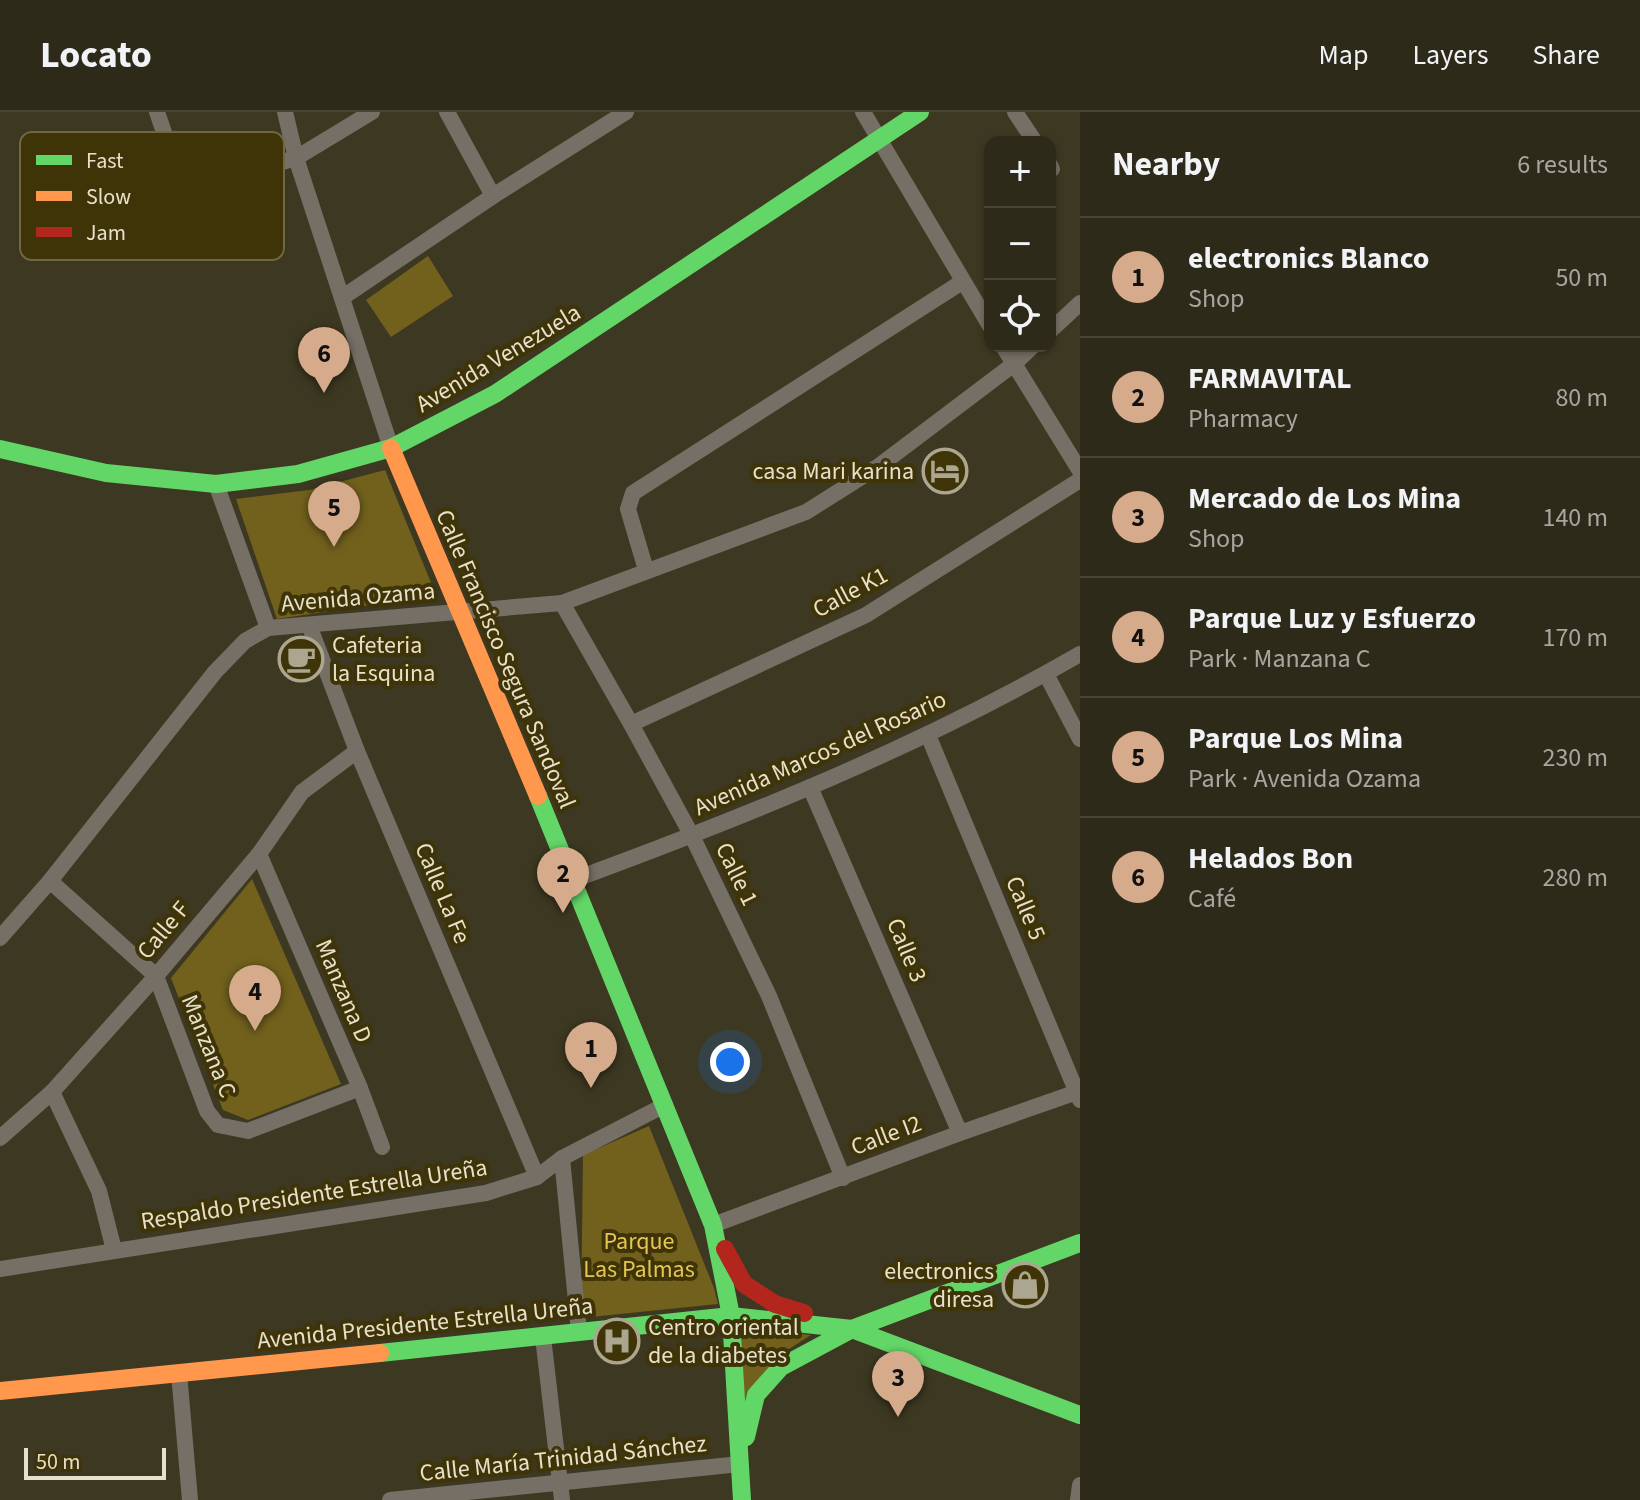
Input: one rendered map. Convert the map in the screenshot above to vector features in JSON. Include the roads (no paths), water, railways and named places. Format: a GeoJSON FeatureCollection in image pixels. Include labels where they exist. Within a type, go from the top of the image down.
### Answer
{"type":"FeatureCollection","features":[{"type":"Feature","properties":{"kind":"main road","name":"Avenida Venezuela"},"geometry":{"type":"LineString","coordinates":[[0,449],[106,473],[216,484],[298,474],[391,448],[495,394],[920,112]]}},
{"type":"Feature","properties":{"kind":"main road","name":"Calle Francisco Segura Sandoval"},"geometry":{"type":"LineString","coordinates":[[391,448],[573,880],[713,1225],[731,1316],[742,1500]]}},
{"type":"Feature","properties":{"kind":"main road"},"geometry":{"type":"LineString","coordinates":[[713,1225],[744,1284],[775,1304],[852,1329]]}},
{"type":"Feature","properties":{"kind":"main road"},"geometry":{"type":"LineString","coordinates":[[740,1464],[756,1395],[781,1367],[852,1329],[1080,1243]]}},
{"type":"Feature","properties":{"kind":"main road","name":"Avenida Presidente Estrella Ureña"},"geometry":{"type":"LineString","coordinates":[[0,1391],[731,1316],[852,1329],[1080,1415]]}},
{"type":"Feature","properties":{"kind":"street"},"geometry":{"type":"LineString","coordinates":[[157,112],[164,132]]}},
{"type":"Feature","properties":{"kind":"street","name":"Calle Francisco Segura Sandoval"},"geometry":{"type":"LineString","coordinates":[[285,112],[296,158],[391,448]]}},
{"type":"Feature","properties":{"kind":"street"},"geometry":{"type":"LineString","coordinates":[[284,162],[296,158],[372,112]]}},
{"type":"Feature","properties":{"kind":"street"},"geometry":{"type":"LineString","coordinates":[[447,112],[493,196]]}},
{"type":"Feature","properties":{"kind":"street"},"geometry":{"type":"LineString","coordinates":[[343,297],[493,196],[626,112]]}},
{"type":"Feature","properties":{"kind":"street"},"geometry":{"type":"LineString","coordinates":[[863,112],[984,317]]}},
{"type":"Feature","properties":{"kind":"street"},"geometry":{"type":"LineString","coordinates":[[1015,112],[1031,136]]}},
{"type":"Feature","properties":{"kind":"street"},"geometry":{"type":"LineString","coordinates":[[646,570],[628,509],[633,493],[962,282]]}},
{"type":"Feature","properties":{"kind":"street"},"geometry":{"type":"LineString","coordinates":[[1056,325],[1080,303]]}},
{"type":"Feature","properties":{"kind":"street"},"geometry":{"type":"LineString","coordinates":[[1007,352],[1080,471]]}},
{"type":"Feature","properties":{"kind":"street","name":"Avenida Ozama"},"geometry":{"type":"LineString","coordinates":[[0,938],[50,881],[215,672],[245,641],[268,628],[562,603],[806,512],[879,466],[1027,352]]}},
{"type":"Feature","properties":{"kind":"street","name":"Calle K1"},"geometry":{"type":"LineString","coordinates":[[631,724],[866,615],[1080,480]]}},
{"type":"Feature","properties":{"kind":"street"},"geometry":{"type":"LineString","coordinates":[[216,484],[268,628]]}},
{"type":"Feature","properties":{"kind":"street","name":"Calle 1"},"geometry":{"type":"LineString","coordinates":[[562,603],[692,836],[769,996],[843,1178]]}},
{"type":"Feature","properties":{"kind":"street","name":"Calle La Fe"},"geometry":{"type":"LineString","coordinates":[[309,625],[357,751],[537,1177]]}},
{"type":"Feature","properties":{"kind":"street","name":"Avenida Marcos del Rosario"},"geometry":{"type":"LineString","coordinates":[[573,880],[692,836],[928,735],[1080,654]]}},
{"type":"Feature","properties":{"kind":"street"},"geometry":{"type":"LineString","coordinates":[[1046,674],[1080,739]]}},
{"type":"Feature","properties":{"kind":"street","name":"Calle 5"},"geometry":{"type":"LineString","coordinates":[[928,735],[1079,1096]]}},
{"type":"Feature","properties":{"kind":"street","name":"Calle F"},"geometry":{"type":"LineString","coordinates":[[0,1138],[52,1092],[156,976],[259,854],[302,792],[357,751]]}},
{"type":"Feature","properties":{"kind":"street","name":"Calle 3"},"geometry":{"type":"LineString","coordinates":[[810,787],[960,1133]]}},
{"type":"Feature","properties":{"kind":"street","name":"Manzana D"},"geometry":{"type":"LineString","coordinates":[[259,854],[360,1088],[382,1147]]}},
{"type":"Feature","properties":{"kind":"street","name":"Manzana C"},"geometry":{"type":"LineString","coordinates":[[50,881],[156,976],[207,1111],[218,1125],[248,1131],[360,1088]]}},
{"type":"Feature","properties":{"kind":"street"},"geometry":{"type":"LineString","coordinates":[[52,1092],[99,1191],[114,1250]]}},
{"type":"Feature","properties":{"kind":"street","name":"Calle I2"},"geometry":{"type":"LineString","coordinates":[[713,1225],[960,1133],[1079,1096]]}},
{"type":"Feature","properties":{"kind":"street","name":"Respaldo Presidente Estrella Ureña"},"geometry":{"type":"LineString","coordinates":[[0,1269],[486,1193],[537,1177],[562,1158],[665,1105]]}},
{"type":"Feature","properties":{"kind":"street"},"geometry":{"type":"LineString","coordinates":[[562,1158],[579,1332]]}},
{"type":"Feature","properties":{"kind":"street"},"geometry":{"type":"LineString","coordinates":[[543,1337],[562,1500]]}},
{"type":"Feature","properties":{"kind":"street"},"geometry":{"type":"LineString","coordinates":[[179,1373],[190,1500]]}},
{"type":"Feature","properties":{"kind":"street","name":"Calle María Trinidad Sánchez"},"geometry":{"type":"LineString","coordinates":[[390,1500],[438,1498],[740,1464]]}},
{"type":"Feature","properties":{"kind":"street"},"geometry":{"type":"LineString","coordinates":[[1078,1500],[1080,1485]]}},
{"type":"Feature","properties":{"kind":"place","name":"Helados Bon"},"geometry":{"type":"Point","coordinates":[324,393]}},
{"type":"Feature","properties":{"kind":"place","name":"casa Mari karina"},"geometry":{"type":"Point","coordinates":[945,471]}},
{"type":"Feature","properties":{"kind":"place","name":"Parque Los Mina"},"geometry":{"type":"Point","coordinates":[334,547]}},
{"type":"Feature","properties":{"kind":"place","name":"Cafeteria la Esquina"},"geometry":{"type":"Point","coordinates":[301,659]}},
{"type":"Feature","properties":{"kind":"place","name":"FARMAVITAL"},"geometry":{"type":"Point","coordinates":[563,913]}},
{"type":"Feature","properties":{"kind":"place","name":"Parque Luz y Esfuerzo"},"geometry":{"type":"Point","coordinates":[255,1031]}},
{"type":"Feature","properties":{"kind":"place","name":"electronics Blanco"},"geometry":{"type":"Point","coordinates":[591,1088]}},
{"type":"Feature","properties":{"kind":"place","name":"electronics diresa"},"geometry":{"type":"Point","coordinates":[1025,1285]}},
{"type":"Feature","properties":{"kind":"place","name":"Centro oriental de la diabetes"},"geometry":{"type":"Point","coordinates":[617,1341]}},
{"type":"Feature","properties":{"kind":"place","name":"Mercado de Los Mina"},"geometry":{"type":"Point","coordinates":[898,1417]}},
{"type":"Feature","properties":{"kind":"park label","name":"Parque Las Palmas"},"geometry":{"type":"Point","coordinates":[639,1255]}}]}
